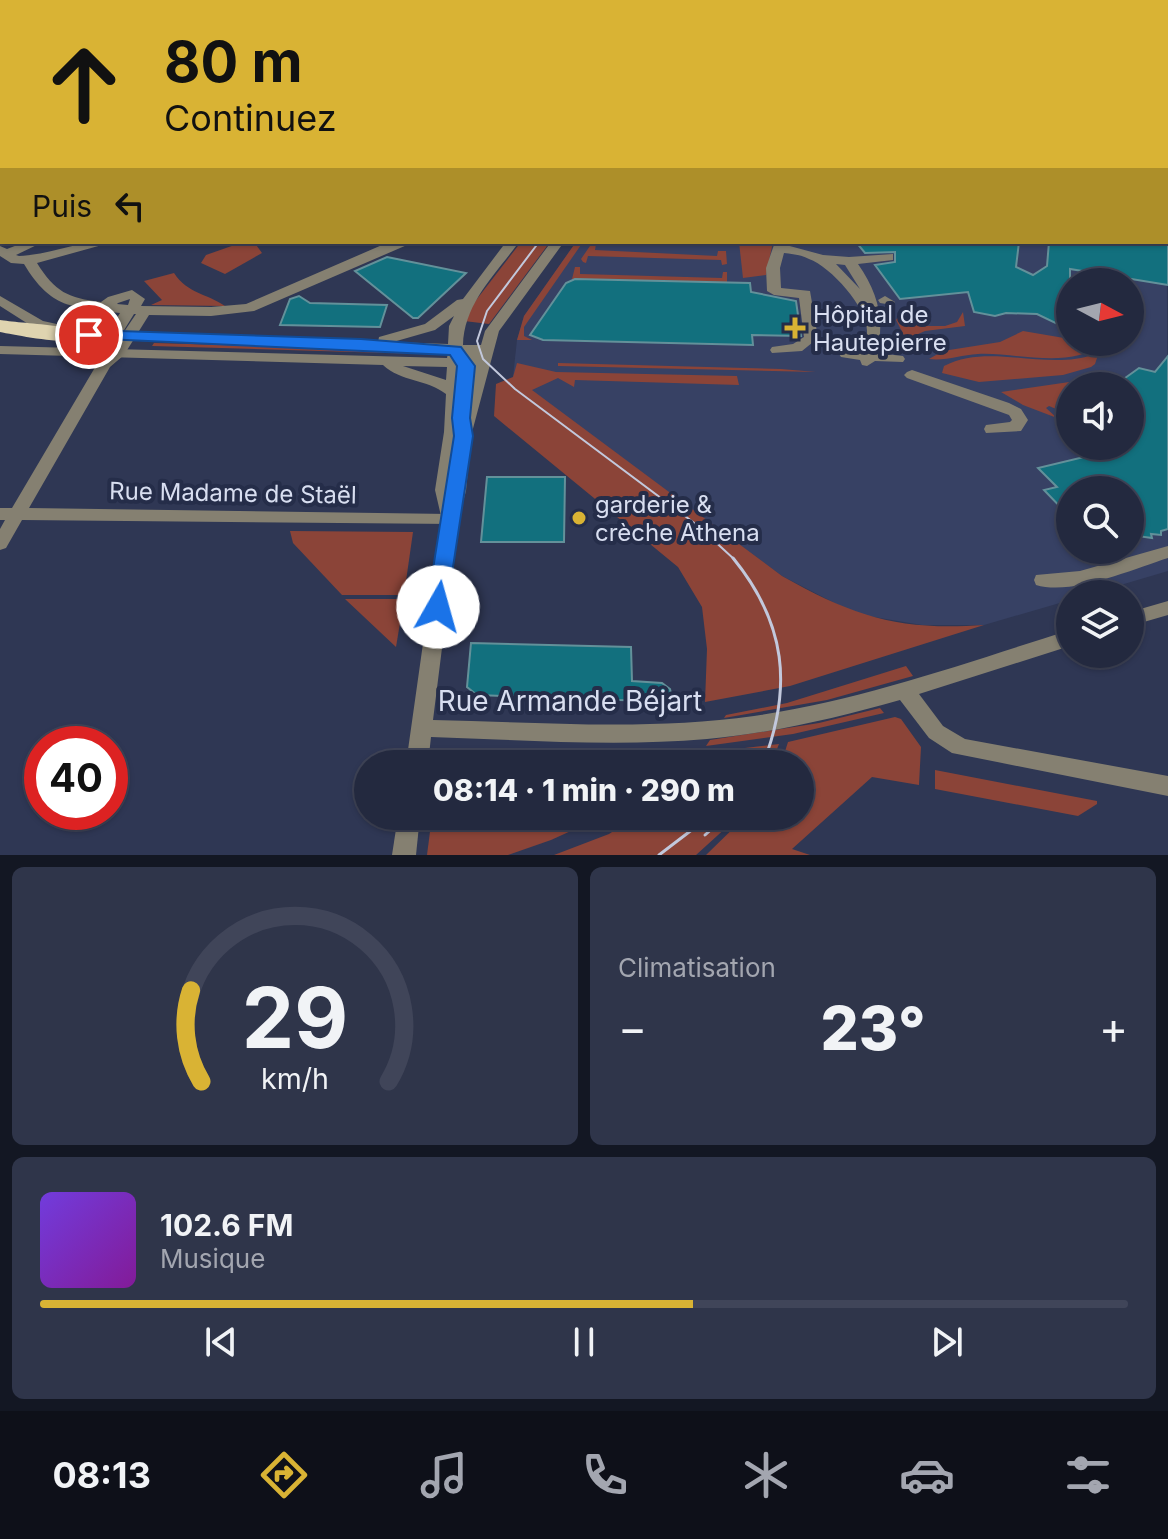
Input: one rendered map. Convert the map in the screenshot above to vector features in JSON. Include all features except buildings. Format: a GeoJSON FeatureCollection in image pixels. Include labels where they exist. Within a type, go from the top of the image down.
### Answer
{"type":"FeatureCollection","features":[{"type":"Feature","properties":{"kind":"highway"},"geometry":{"type":"LineString","coordinates":[[0,326],[33,332],[89,335]]}},
{"type":"Feature","properties":{"kind":"street"},"geometry":{"type":"LineString","coordinates":[[2,257],[32,244]]}},
{"type":"Feature","properties":{"kind":"street"},"geometry":{"type":"LineString","coordinates":[[2,257],[16,260],[50,258],[91,244]]}},
{"type":"Feature","properties":{"kind":"street"},"geometry":{"type":"LineString","coordinates":[[135,310],[246,309],[378,250],[400,244]]}},
{"type":"Feature","properties":{"kind":"street"},"geometry":{"type":"LineString","coordinates":[[361,344],[393,339],[445,319],[472,294],[511,244]]}},
{"type":"Feature","properties":{"kind":"street"},"geometry":{"type":"LineString","coordinates":[[419,750],[463,436],[485,354],[495,327],[557,244]]}},
{"type":"Feature","properties":{"kind":"street"},"geometry":{"type":"LineString","coordinates":[[777,350],[797,348],[812,339],[813,305],[805,294],[768,285],[781,245],[853,261],[882,262]]}},
{"type":"Feature","properties":{"kind":"street"},"geometry":{"type":"LineString","coordinates":[[818,252],[875,302]]}},
{"type":"Feature","properties":{"kind":"street"},"geometry":{"type":"LineString","coordinates":[[0,544],[8,514],[109,356],[138,299],[132,294],[119,297],[104,307],[79,305],[59,297],[45,286],[28,260]]}},
{"type":"Feature","properties":{"kind":"street"},"geometry":{"type":"LineString","coordinates":[[846,354],[880,354],[872,321],[875,302],[853,261]]}},
{"type":"Feature","properties":{"kind":"street"},"geometry":{"type":"LineString","coordinates":[[463,436],[456,326],[472,294]]}},
{"type":"Feature","properties":{"kind":"street"},"geometry":{"type":"LineString","coordinates":[[0,300],[38,324],[89,335],[361,344],[458,358]]}},
{"type":"Feature","properties":{"kind":"street"},"geometry":{"type":"LineString","coordinates":[[0,350],[109,356],[387,361],[485,354]]}},
{"type":"Feature","properties":{"kind":"street"},"geometry":{"type":"LineString","coordinates":[[449,520],[444,490],[452,432],[452,391],[458,358]]}},
{"type":"Feature","properties":{"kind":"street"},"geometry":{"type":"LineString","coordinates":[[387,361],[395,370],[440,382],[452,391]]}},
{"type":"Feature","properties":{"kind":"street"},"geometry":{"type":"LineString","coordinates":[[912,375],[1003,406],[1015,412],[1020,420],[1015,427],[992,429]]}},
{"type":"Feature","properties":{"kind":"street","name":"Rue Madame de Staël"},"geometry":{"type":"LineString","coordinates":[[8,514],[449,520]]}},
{"type":"Feature","properties":{"kind":"street"},"geometry":{"type":"LineString","coordinates":[[1043,580],[1080,578],[1168,552]]}},
{"type":"Feature","properties":{"kind":"street"},"geometry":{"type":"LineString","coordinates":[[1144,615],[1168,608]]}},
{"type":"Feature","properties":{"kind":"street","name":"Rue Armande Béjart"},"geometry":{"type":"LineString","coordinates":[[422,728],[598,733],[710,730],[808,714],[904,690],[1056,642]]}},
{"type":"Feature","properties":{"kind":"street"},"geometry":{"type":"LineString","coordinates":[[904,690],[936,732],[960,747],[1168,786]]}},
{"type":"Feature","properties":{"kind":"street"},"geometry":{"type":"LineString","coordinates":[[404,855],[407,830]]}},
{"type":"Feature","properties":{"kind":"shaded area"},"geometry":{"type":"Polygon","coordinates":[[[237,244],[255,244],[262,253],[225,274],[201,263],[206,255],[237,244]]]}},
{"type":"Feature","properties":{"kind":"shaded area"},"geometry":{"type":"Polygon","coordinates":[[[519,244],[549,244],[489,324],[464,321],[470,308],[519,244]]]}},
{"type":"Feature","properties":{"kind":"shaded area","name":"Hôpital de Hautepierre"},"geometry":{"type":"Polygon","coordinates":[[[575,244],[1167,244],[1168,571],[1137,580],[1056,580],[1056,604],[984,625],[922,625],[856,614],[782,576],[513,377],[517,340],[524,316],[575,244]]]}},
{"type":"Feature","properties":{"kind":"shaded area"},"geometry":{"type":"Polygon","coordinates":[[[575,244],[582,244],[524,327],[524,336],[532,340],[517,340],[524,316],[575,244]]]}},
{"type":"Feature","properties":{"kind":"shaded area"},"geometry":{"type":"Polygon","coordinates":[[[591,244],[596,244],[595,250],[717,256],[718,251],[726,251],[727,264],[722,265],[721,260],[588,256],[586,263],[581,259],[591,244]]]}},
{"type":"Feature","properties":{"kind":"shaded area"},"geometry":{"type":"Polygon","coordinates":[[[739,244],[773,244],[766,275],[743,278],[739,244]]]}},
{"type":"Feature","properties":{"kind":"shaded area"},"geometry":{"type":"Polygon","coordinates":[[[575,267],[580,267],[580,274],[722,278],[723,272],[727,272],[727,282],[572,279],[575,267]]]}},
{"type":"Feature","properties":{"kind":"shaded area"},"geometry":{"type":"Polygon","coordinates":[[[174,273],[191,289],[225,306],[151,305],[162,300],[144,281],[174,273]]]}},
{"type":"Feature","properties":{"kind":"shaded area"},"geometry":{"type":"Polygon","coordinates":[[[963,312],[965,326],[925,331],[909,338],[918,344],[909,345],[896,320],[900,314],[925,321],[926,326],[945,326],[957,322],[963,312]]]}},
{"type":"Feature","properties":{"kind":"shaded area"},"geometry":{"type":"Polygon","coordinates":[[[1023,331],[1056,337],[1056,356],[1076,356],[1043,358],[978,354],[929,359],[943,351],[1000,342],[1023,331]]]}},
{"type":"Feature","properties":{"kind":"shaded area"},"geometry":{"type":"Polygon","coordinates":[[[154,343],[421,351],[420,354],[152,346],[154,343]]]}},
{"type":"Feature","properties":{"kind":"shaded area"},"geometry":{"type":"Polygon","coordinates":[[[1098,356],[1091,367],[1074,372],[1056,372],[1056,376],[979,382],[942,373],[944,366],[962,359],[980,357],[1077,359],[1098,356]]]}},
{"type":"Feature","properties":{"kind":"shaded area"},"geometry":{"type":"Polygon","coordinates":[[[517,363],[556,372],[737,376],[739,385],[575,380],[574,387],[558,378],[532,390],[782,576],[808,590],[856,611],[902,623],[984,625],[790,686],[705,702],[707,649],[702,607],[678,567],[494,416],[496,384],[513,377],[517,363]]]}},
{"type":"Feature","properties":{"kind":"shaded area"},"geometry":{"type":"Polygon","coordinates":[[[558,363],[781,369],[816,372],[558,366],[558,363]]]}},
{"type":"Feature","properties":{"kind":"shaded area"},"geometry":{"type":"Polygon","coordinates":[[[1056,384],[1056,409],[1046,408],[1056,418],[1023,405],[1001,392],[1056,384]]]}},
{"type":"Feature","properties":{"kind":"shaded area"},"geometry":{"type":"Polygon","coordinates":[[[290,531],[413,532],[404,595],[342,595],[293,543],[290,531]]]}},
{"type":"Feature","properties":{"kind":"shaded area"},"geometry":{"type":"Polygon","coordinates":[[[345,599],[404,599],[396,647],[345,599]]]}},
{"type":"Feature","properties":{"kind":"shaded area"},"geometry":{"type":"Polygon","coordinates":[[[906,666],[913,676],[827,700],[724,718],[726,715],[787,703],[906,666]]]}},
{"type":"Feature","properties":{"kind":"shaded area"},"geometry":{"type":"Polygon","coordinates":[[[880,708],[884,713],[793,734],[706,746],[710,740],[819,723],[880,708]]]}},
{"type":"Feature","properties":{"kind":"shaded area"},"geometry":{"type":"Polygon","coordinates":[[[895,717],[901,719],[921,747],[919,785],[872,777],[814,829],[814,750],[785,750],[788,742],[895,717]]]}},
{"type":"Feature","properties":{"kind":"shaded area"},"geometry":{"type":"Polygon","coordinates":[[[779,744],[777,750],[728,750],[779,744]]]}},
{"type":"Feature","properties":{"kind":"shaded area"},"geometry":{"type":"Polygon","coordinates":[[[935,770],[1097,801],[1097,804],[1078,816],[935,789],[935,770]]]}},
{"type":"Feature","properties":{"kind":"shaded area"},"geometry":{"type":"Polygon","coordinates":[[[430,830],[573,830],[508,855],[427,855],[430,830]]]}},
{"type":"Feature","properties":{"kind":"shaded area"},"geometry":{"type":"Polygon","coordinates":[[[615,830],[724,830],[696,855],[554,855],[615,830]]]}},
{"type":"Feature","properties":{"kind":"shaded area"},"geometry":{"type":"Polygon","coordinates":[[[732,830],[813,830],[792,849],[810,855],[706,855],[732,830]]]}},
{"type":"Feature","properties":{"kind":"tram line"},"geometry":{"type":"LineString","coordinates":[[537,244],[487,311],[477,341],[483,359],[515,389],[697,525],[733,559]]}},
{"type":"Feature","properties":{"kind":"tram line"},"geometry":{"type":"LineString","coordinates":[[733,559],[764,607],[774,631],[779,656],[781,682],[778,708],[768,750]]}},
{"type":"Feature","properties":{"kind":"tram line"},"geometry":{"type":"LineString","coordinates":[[659,855],[692,830]]}},
{"type":"Feature","properties":{"kind":"tram line"},"geometry":{"type":"LineString","coordinates":[[705,835],[711,830]]}},
{"type":"Feature","properties":{"kind":"place","name":"Hôpital de Hautepierre"},"geometry":{"type":"Point","coordinates":[795,328]}},
{"type":"Feature","properties":{"kind":"place","name":"garderie & crèche Athena"},"geometry":{"type":"Point","coordinates":[579,518]}},
{"type":"Feature","properties":{"kind":"route"},"geometry":{"type":"LineString","coordinates":[[89,335],[455,350],[466,366],[461,418],[463,436],[438,607]]}}]}
